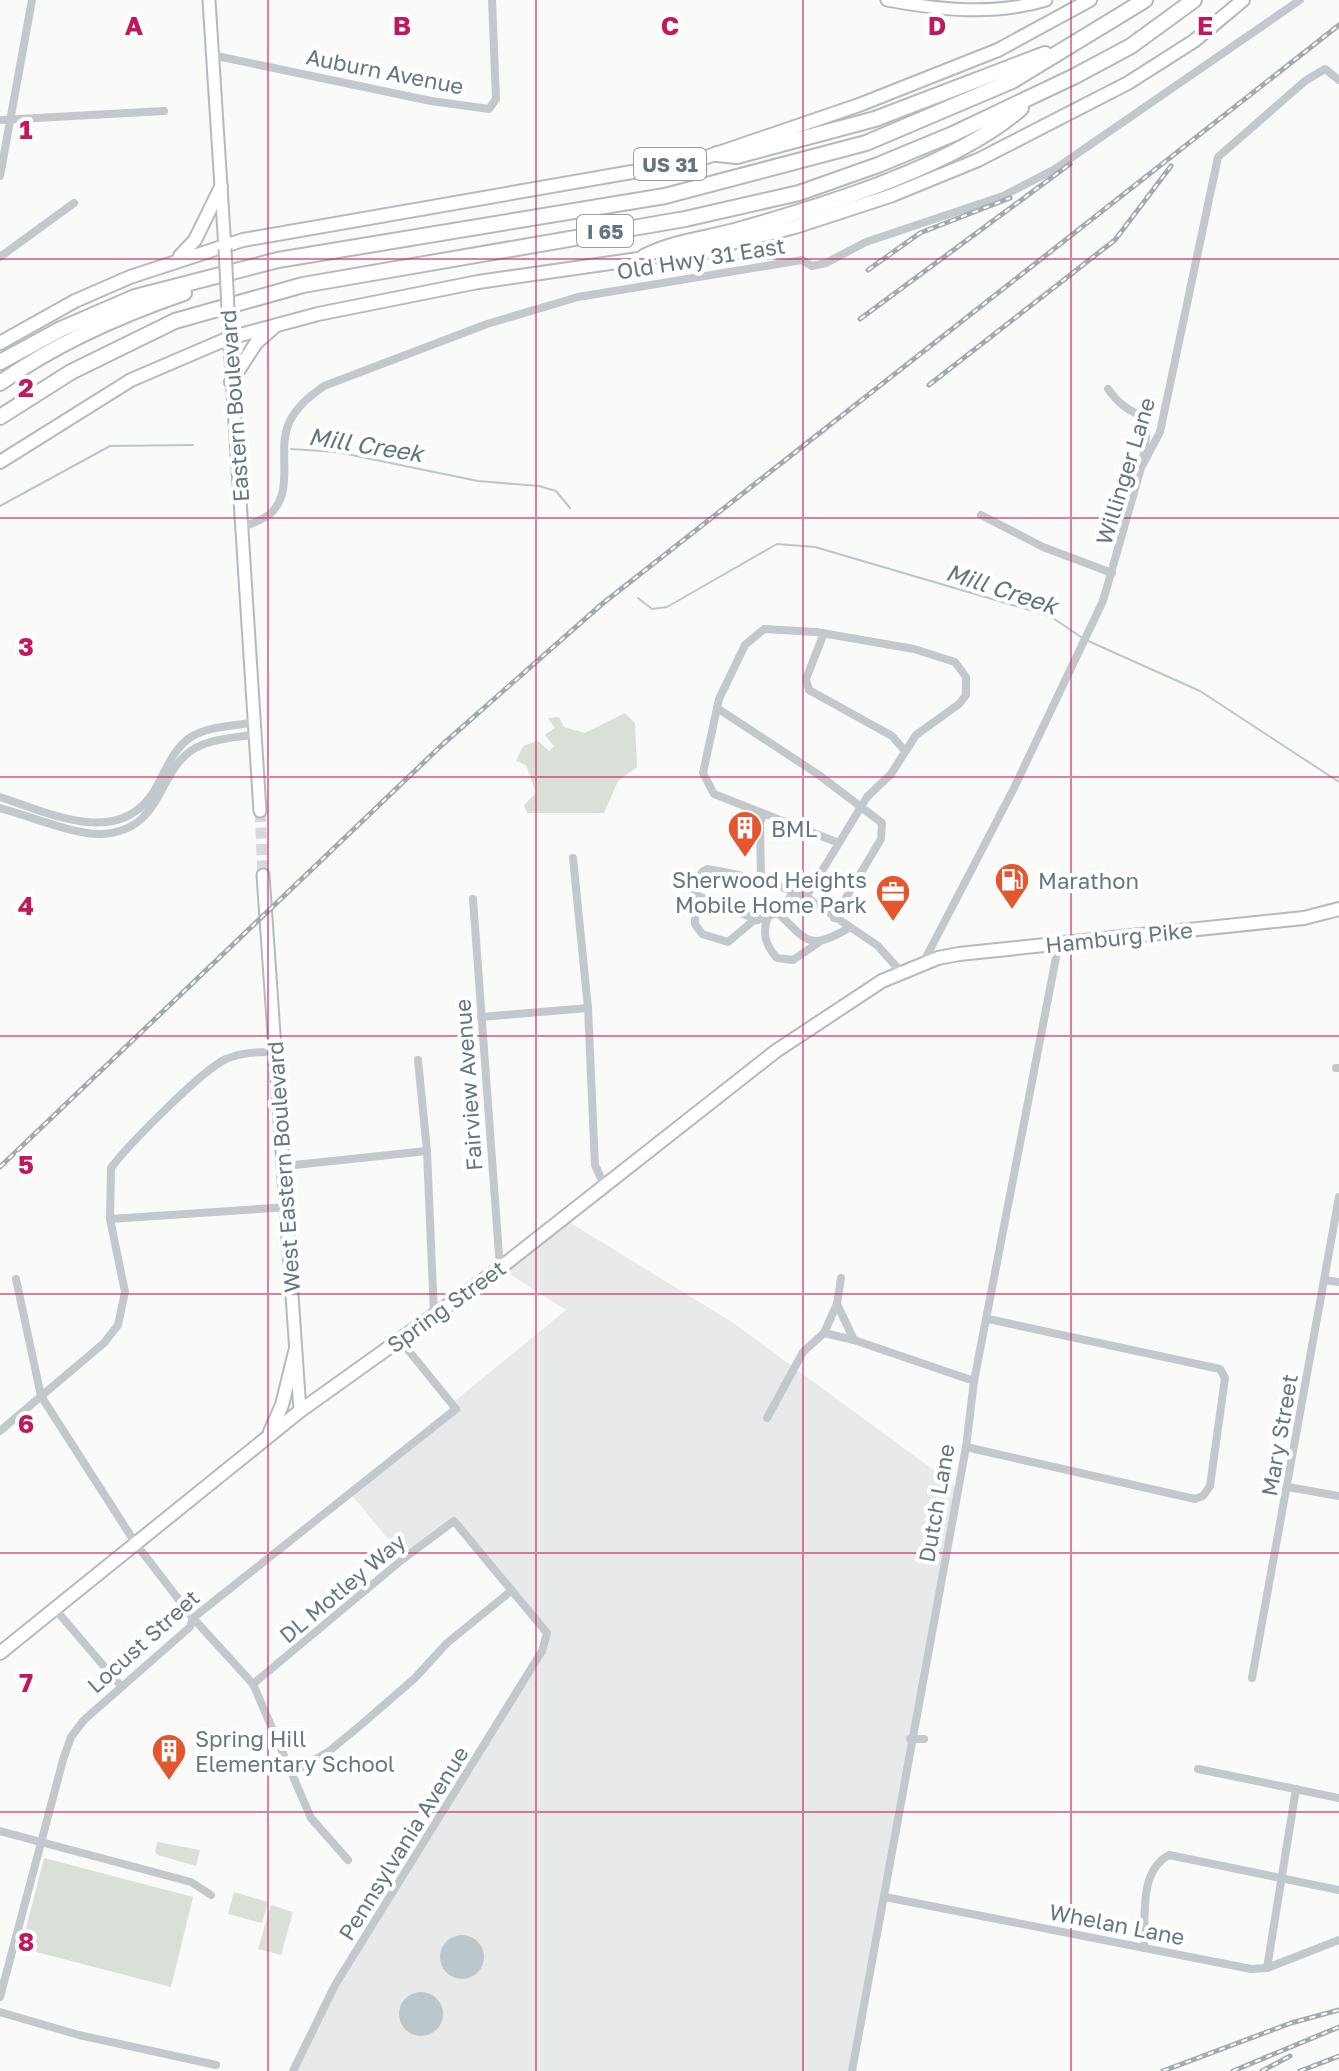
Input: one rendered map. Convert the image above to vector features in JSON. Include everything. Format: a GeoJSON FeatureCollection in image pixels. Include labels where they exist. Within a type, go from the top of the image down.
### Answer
{"type":"FeatureCollection","features":[{"type":"Feature","properties":{"kind":"highway","name":"I 65"},"geometry":{"type":"LineString","coordinates":[[0,383],[73,340],[140,308],[278,260],[665,196],[777,169],[866,143],[1012,81],[1145,0]]}},
{"type":"Feature","properties":{"kind":"highway","name":"I 65"},"geometry":{"type":"LineString","coordinates":[[0,417],[71,372],[175,321],[303,285],[685,219],[799,193],[878,165],[1032,98],[1131,46],[1194,0]]}},
{"type":"Feature","properties":{"kind":"highway"},"geometry":{"type":"LineString","coordinates":[[717,154],[737,156],[875,119],[1079,41]]}},
{"type":"Feature","properties":{"kind":"highway"},"geometry":{"type":"LineString","coordinates":[[644,257],[828,201],[921,165],[1000,127],[1032,98]]}},
{"type":"Feature","properties":{"kind":"highway"},"geometry":{"type":"LineString","coordinates":[[0,362],[61,329],[135,297],[278,260]]}},
{"type":"Feature","properties":{"kind":"main road","name":"Eastern Boulevard"},"geometry":{"type":"LineString","coordinates":[[209,0],[260,811]]}},
{"type":"Feature","properties":{"kind":"main road"},"geometry":{"type":"LineString","coordinates":[[887,0],[1004,10],[1046,0]]}},
{"type":"Feature","properties":{"kind":"main road","name":"US 31"},"geometry":{"type":"LineString","coordinates":[[0,343],[75,301],[173,261],[291,229],[695,161],[859,105],[998,50],[1090,0]]}},
{"type":"Feature","properties":{"kind":"main road"},"geometry":{"type":"LineString","coordinates":[[0,462],[131,380],[229,333],[478,282],[644,257],[654,260],[708,249],[795,227],[890,196],[978,160],[1128,83],[1194,41],[1243,0]]}},
{"type":"Feature","properties":{"kind":"main road"},"geometry":{"type":"LineString","coordinates":[[173,261],[195,240],[221,187]]}},
{"type":"Feature","properties":{"kind":"main road"},"geometry":{"type":"LineString","coordinates":[[231,382],[256,343],[278,324]]}},
{"type":"Feature","properties":{"kind":"main road","name":"West Eastern Boulevard"},"geometry":{"type":"LineString","coordinates":[[263,875],[300,1411]]}},
{"type":"Feature","properties":{"kind":"main road","name":"Hamburg Pike"},"geometry":{"type":"LineString","coordinates":[[901,972],[959,954],[1304,918],[1339,909]]}},
{"type":"Feature","properties":{"kind":"main road","name":"Spring Street"},"geometry":{"type":"LineString","coordinates":[[0,1653],[300,1411],[500,1268],[776,1051],[852,998],[901,972]]}},
{"type":"Feature","properties":{"kind":"main road"},"geometry":{"type":"LineString","coordinates":[[267,1438],[282,1405],[295,1352]]}},
{"type":"Feature","properties":{"kind":"street"},"geometry":{"type":"LineString","coordinates":[[0,176],[5,121],[32,0]]}},
{"type":"Feature","properties":{"kind":"street","name":"Auburn Avenue"},"geometry":{"type":"LineString","coordinates":[[212,55],[431,101],[489,109],[496,99],[492,0]]}},
{"type":"Feature","properties":{"kind":"street","name":"Old Hwy 31 East"},"geometry":{"type":"LineString","coordinates":[[242,528],[267,517],[277,506],[284,486],[283,456],[289,422],[307,398],[324,386],[487,324],[578,297],[802,260],[812,266],[826,263],[866,242],[1003,196],[1055,169],[1300,0]]}},
{"type":"Feature","properties":{"kind":"street","name":"Willinger Lane"},"geometry":{"type":"LineString","coordinates":[[923,963],[1081,647],[1112,573],[1141,468],[1160,432],[1218,157],[1224,148],[1315,75],[1325,69],[1339,80]]}},
{"type":"Feature","properties":{"kind":"street"},"geometry":{"type":"LineString","coordinates":[[5,121],[164,111]]}},
{"type":"Feature","properties":{"kind":"street"},"geometry":{"type":"LineString","coordinates":[[0,257],[74,203]]}},
{"type":"Feature","properties":{"kind":"street"},"geometry":{"type":"LineString","coordinates":[[1108,389],[1146,421],[1149,436],[1141,468]]}},
{"type":"Feature","properties":{"kind":"street"},"geometry":{"type":"LineString","coordinates":[[981,515],[1043,547],[1112,573]]}},
{"type":"Feature","properties":{"kind":"street"},"geometry":{"type":"LineString","coordinates":[[806,897],[839,843],[861,805],[891,774],[916,735],[959,704],[966,695],[962,668],[946,658],[914,649],[775,627],[755,635],[728,677],[704,763],[708,788],[714,794],[839,843]]}},
{"type":"Feature","properties":{"kind":"street"},"geometry":{"type":"LineString","coordinates":[[824,633],[806,679],[809,690],[892,736],[905,751]]}},
{"type":"Feature","properties":{"kind":"street"},"geometry":{"type":"LineString","coordinates":[[717,708],[877,817],[883,830],[834,918]]}},
{"type":"Feature","properties":{"kind":"street"},"geometry":{"type":"LineString","coordinates":[[0,797],[80,822],[118,820],[151,796],[187,739],[208,730],[257,728]]}},
{"type":"Feature","properties":{"kind":"street"},"geometry":{"type":"LineString","coordinates":[[0,808],[98,834],[118,831],[154,807],[189,752],[208,742],[257,728]]}},
{"type":"Feature","properties":{"kind":"street"},"geometry":{"type":"LineString","coordinates":[[761,879],[760,822],[764,814]]}},
{"type":"Feature","properties":{"kind":"street"},"geometry":{"type":"LineString","coordinates":[[573,858],[588,1008],[595,1165],[605,1187]]}},
{"type":"Feature","properties":{"kind":"street"},"geometry":{"type":"LineString","coordinates":[[773,914],[758,920],[728,942],[702,934],[695,924],[696,880],[707,869],[761,879],[806,897],[878,946],[901,972]]}},
{"type":"Feature","properties":{"kind":"street"},"geometry":{"type":"LineString","coordinates":[[794,892],[773,914],[764,936],[777,958],[793,960],[849,928]]}},
{"type":"Feature","properties":{"kind":"street"},"geometry":{"type":"LineString","coordinates":[[696,895],[758,920]]}},
{"type":"Feature","properties":{"kind":"street","name":"Fairview Avenue"},"geometry":{"type":"LineString","coordinates":[[473,899],[500,1268]]}},
{"type":"Feature","properties":{"kind":"street"},"geometry":{"type":"LineString","coordinates":[[773,914],[801,936],[818,943]]}},
{"type":"Feature","properties":{"kind":"street","name":"Dutch Lane"},"geometry":{"type":"LineString","coordinates":[[852,2071],[885,1897],[910,1739],[966,1447],[974,1381],[1059,942]]}},
{"type":"Feature","properties":{"kind":"street"},"geometry":{"type":"LineString","coordinates":[[481,1017],[588,1008]]}},
{"type":"Feature","properties":{"kind":"street"},"geometry":{"type":"LineString","coordinates":[[0,1431],[104,1343],[118,1325],[125,1292],[110,1219],[109,1175],[118,1159],[223,1061],[245,1052],[275,1052]]}},
{"type":"Feature","properties":{"kind":"street"},"geometry":{"type":"LineString","coordinates":[[418,1060],[427,1151],[434,1315]]}},
{"type":"Feature","properties":{"kind":"street"},"geometry":{"type":"LineString","coordinates":[[285,1166],[427,1151]]}},
{"type":"Feature","properties":{"kind":"street","name":"Mary Street"},"geometry":{"type":"LineString","coordinates":[[1252,1678],[1339,1197]]}},
{"type":"Feature","properties":{"kind":"street"},"geometry":{"type":"LineString","coordinates":[[110,1219],[288,1207]]}},
{"type":"Feature","properties":{"kind":"street"},"geometry":{"type":"LineString","coordinates":[[767,1418],[803,1352],[824,1333],[837,1304],[841,1278]]}},
{"type":"Feature","properties":{"kind":"street"},"geometry":{"type":"LineString","coordinates":[[16,1279],[41,1396],[136,1544],[193,1618],[253,1684],[311,1818],[348,1860]]}},
{"type":"Feature","properties":{"kind":"street"},"geometry":{"type":"LineString","coordinates":[[1324,1280],[1339,1282]]}},
{"type":"Feature","properties":{"kind":"street"},"geometry":{"type":"LineString","coordinates":[[837,1304],[854,1340]]}},
{"type":"Feature","properties":{"kind":"street"},"geometry":{"type":"LineString","coordinates":[[966,1447],[1199,1497],[1210,1486],[1225,1378],[1222,1371],[988,1319]]}},
{"type":"Feature","properties":{"kind":"street"},"geometry":{"type":"LineString","coordinates":[[824,1333],[854,1340],[974,1381]]}},
{"type":"Feature","properties":{"kind":"street","name":"Locust Street"},"geometry":{"type":"LineString","coordinates":[[0,1997],[40,1841],[71,1737],[84,1720],[120,1685],[190,1627],[193,1618],[456,1409],[400,1340]]}},
{"type":"Feature","properties":{"kind":"street"},"geometry":{"type":"LineString","coordinates":[[1288,1487],[1339,1496]]}},
{"type":"Feature","properties":{"kind":"street","name":"DL Motley Way"},"geometry":{"type":"LineString","coordinates":[[253,1684],[403,1559],[454,1521],[511,1591]]}},
{"type":"Feature","properties":{"kind":"street"},"geometry":{"type":"LineString","coordinates":[[292,1773],[351,1733],[415,1678],[447,1643],[511,1591]]}},
{"type":"Feature","properties":{"kind":"street","name":"Pennsylvania Avenue"},"geometry":{"type":"LineString","coordinates":[[293,2071],[335,1985],[542,1651],[548,1637],[511,1591]]}},
{"type":"Feature","properties":{"kind":"street"},"geometry":{"type":"LineString","coordinates":[[55,1609],[120,1685]]}},
{"type":"Feature","properties":{"kind":"street"},"geometry":{"type":"LineString","coordinates":[[910,1739],[924,1739]]}},
{"type":"Feature","properties":{"kind":"street"},"geometry":{"type":"LineString","coordinates":[[1198,1769],[1339,1798]]}},
{"type":"Feature","properties":{"kind":"street"},"geometry":{"type":"LineString","coordinates":[[1267,1968],[1296,1789]]}},
{"type":"Feature","properties":{"kind":"street"},"geometry":{"type":"LineString","coordinates":[[0,1831],[191,1882],[211,1895]]}},
{"type":"Feature","properties":{"kind":"street"},"geometry":{"type":"LineString","coordinates":[[1144,1948],[1148,1880],[1155,1865],[1173,1855],[1279,1880],[1339,1890]]}},
{"type":"Feature","properties":{"kind":"street","name":"Whelan Lane"},"geometry":{"type":"LineString","coordinates":[[885,1897],[1251,1969],[1267,1968],[1339,1940]]}},
{"type":"Feature","properties":{"kind":"street"},"geometry":{"type":"LineString","coordinates":[[0,2012],[79,2035],[216,2065]]}},
{"type":"Feature","properties":{"kind":"shaded area"},"geometry":{"type":"Polygon","coordinates":[[[625,713],[635,723],[637,767],[618,781],[604,813],[527,813],[524,805],[536,793],[526,765],[516,761],[523,746],[538,741],[549,751],[554,746],[545,735],[555,728],[548,718],[559,717],[564,727],[585,733],[625,713]]]}},
{"type":"Feature","properties":{"kind":"shaded area"},"geometry":{"type":"Polygon","coordinates":[[[564,1219],[732,1322],[958,1488],[851,2071],[293,2071],[332,1991],[548,1637],[454,1521],[406,1561],[350,1493],[456,1409],[451,1404],[566,1310],[500,1268],[564,1219]]]}},
{"type":"Feature","properties":{"kind":"shaded area"},"geometry":{"type":"Polygon","coordinates":[[[157,1842],[200,1850],[196,1866],[158,1855],[155,1852],[157,1842]]]}},
{"type":"Feature","properties":{"kind":"shaded area"},"geometry":{"type":"Polygon","coordinates":[[[44,1858],[193,1897],[171,1987],[21,1948],[44,1858]]]}},
{"type":"Feature","properties":{"kind":"shaded area"},"geometry":{"type":"Polygon","coordinates":[[[234,1892],[268,1902],[262,1923],[228,1914],[234,1892]]]}},
{"type":"Feature","properties":{"kind":"shaded area"},"geometry":{"type":"Polygon","coordinates":[[[271,1905],[293,1912],[281,1955],[258,1949],[271,1905]]]}},
{"type":"Feature","properties":{"kind":"shaded area"},"geometry":{"type":"Polygon","coordinates":[[[462,1935],[478,1941],[484,1957],[478,1973],[462,1979],[446,1973],[440,1957],[446,1941],[462,1935]]]}},
{"type":"Feature","properties":{"kind":"shaded area"},"geometry":{"type":"Polygon","coordinates":[[[421,1992],[437,1998],[443,2014],[437,2030],[421,2036],[405,2030],[399,2014],[405,1998],[421,1992]]]}},
{"type":"Feature","properties":{"kind":"waterway","name":"Mill Creek"},"geometry":{"type":"LineString","coordinates":[[0,506],[110,446],[193,445]]}},
{"type":"Feature","properties":{"kind":"waterway","name":"Mill Creek"},"geometry":{"type":"LineString","coordinates":[[291,449],[337,452],[478,481],[539,486],[556,491],[570,508]]}},
{"type":"Feature","properties":{"kind":"waterway","name":"Mill Creek"},"geometry":{"type":"LineString","coordinates":[[638,598],[652,609],[667,607],[777,544],[815,547],[1050,616],[1081,637]]}},
{"type":"Feature","properties":{"kind":"waterway","name":"Mill Creek"},"geometry":{"type":"LineString","coordinates":[[1086,640],[1200,691],[1339,782]]}},
{"type":"Feature","properties":{"kind":"tunnel"},"geometry":{"type":"LineString","coordinates":[[260,811],[263,875]]}},
{"type":"Feature","properties":{"kind":"railway"},"geometry":{"type":"LineString","coordinates":[[0,1167],[443,744],[602,604],[1339,25]]}},
{"type":"Feature","properties":{"kind":"railway"},"geometry":{"type":"LineString","coordinates":[[860,319],[1070,164]]}},
{"type":"Feature","properties":{"kind":"railway"},"geometry":{"type":"LineString","coordinates":[[929,385],[1115,240],[1171,166]]}},
{"type":"Feature","properties":{"kind":"railway"},"geometry":{"type":"LineString","coordinates":[[868,270],[920,233],[1010,198]]}},
{"type":"Feature","properties":{"kind":"railway"},"geometry":{"type":"LineString","coordinates":[[1163,2071],[1291,2023],[1339,2010]]}},
{"type":"Feature","properties":{"kind":"railway"},"geometry":{"type":"LineString","coordinates":[[1233,2071],[1339,2027]]}},
{"type":"Feature","properties":{"kind":"railway"},"geometry":{"type":"LineString","coordinates":[[1262,2071],[1290,2056]]}},
{"type":"Feature","properties":{"kind":"railway"},"geometry":{"type":"LineString","coordinates":[[1300,2071],[1339,2056]]}},
{"type":"Feature","properties":{"kind":"place","name":"BML"},"geometry":{"type":"Point","coordinates":[745,859]}},
{"type":"Feature","properties":{"kind":"place","name":"Marathon"},"geometry":{"type":"Point","coordinates":[1012,911]}},
{"type":"Feature","properties":{"kind":"place","name":"Sherwood Heights Mobile Home Park"},"geometry":{"type":"Point","coordinates":[893,923]}},
{"type":"Feature","properties":{"kind":"place","name":"Spring Hill Elementary School"},"geometry":{"type":"Point","coordinates":[169,1782]}}]}
